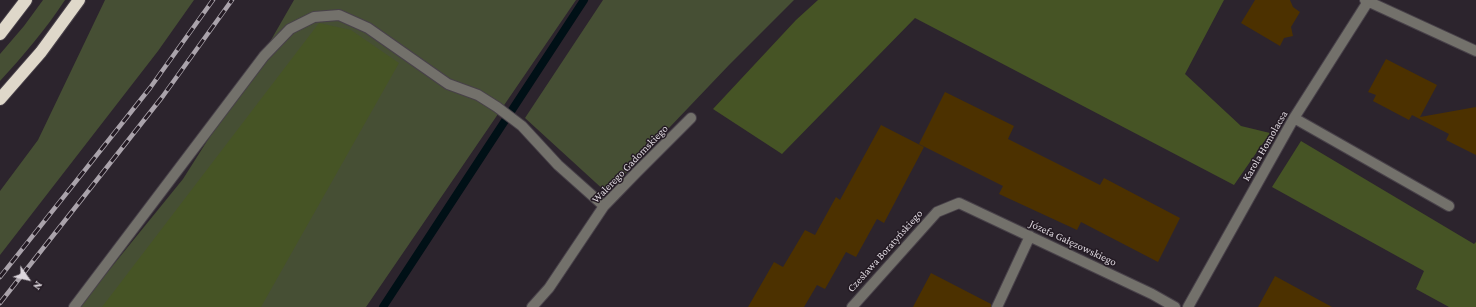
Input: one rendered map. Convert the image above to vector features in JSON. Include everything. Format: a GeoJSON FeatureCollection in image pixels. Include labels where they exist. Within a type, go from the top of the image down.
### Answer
{"type":"FeatureCollection","features":[{"type":"Feature","properties":{"kind":"highway"},"geometry":{"type":"LineString","coordinates":[[0,34],[26,0]]}},
{"type":"Feature","properties":{"kind":"highway"},"geometry":{"type":"LineString","coordinates":[[0,99],[41,52],[79,0]]}},
{"type":"Feature","properties":{"kind":"street"},"geometry":{"type":"LineString","coordinates":[[1367,1],[1476,51]]}},
{"type":"Feature","properties":{"kind":"street","name":"Karola Homolacsa"},"geometry":{"type":"LineString","coordinates":[[1188,307],[1294,118],[1367,1]]}},
{"type":"Feature","properties":{"kind":"street"},"geometry":{"type":"LineString","coordinates":[[74,307],[264,56],[290,30],[314,17],[339,15],[368,28],[448,84],[478,95],[497,107],[522,126],[558,165],[604,206]]}},
{"type":"Feature","properties":{"kind":"street","name":"Walerego Gadomskiego"},"geometry":{"type":"LineString","coordinates":[[532,307],[549,288],[604,206],[692,118]]}},
{"type":"Feature","properties":{"kind":"street"},"geometry":{"type":"LineString","coordinates":[[1294,118],[1449,206]]}},
{"type":"Feature","properties":{"kind":"street","name":"Józefa Gałęzowskiego"},"geometry":{"type":"LineString","coordinates":[[959,203],[1152,294],[1175,307]]}},
{"type":"Feature","properties":{"kind":"street","name":"Czesława Boratyńskiego"},"geometry":{"type":"LineString","coordinates":[[852,307],[937,212],[959,203]]}},
{"type":"Feature","properties":{"kind":"street"},"geometry":{"type":"LineString","coordinates":[[997,307],[1030,236]]}},
{"type":"Feature","properties":{"kind":"green space"},"geometry":{"type":"Polygon","coordinates":[[[43,0],[65,0],[34,42],[0,81],[0,54],[24,26],[43,0]]]}},
{"type":"Feature","properties":{"kind":"green space"},"geometry":{"type":"Polygon","coordinates":[[[105,0],[194,0],[158,51],[0,255],[0,191],[38,140],[105,0]]]}},
{"type":"Feature","properties":{"kind":"green space"},"geometry":{"type":"Polygon","coordinates":[[[294,0],[576,0],[366,307],[79,307],[183,179],[271,40],[294,0]]]}},
{"type":"Feature","properties":{"kind":"green space"},"geometry":{"type":"Polygon","coordinates":[[[603,0],[794,0],[729,65],[607,193],[525,118],[603,0]]]}},
{"type":"Feature","properties":{"kind":"green space"},"geometry":{"type":"Polygon","coordinates":[[[818,0],[1224,0],[1185,74],[1241,126],[1270,133],[1234,185],[915,18],[782,154],[713,109],[796,20],[818,0]]]}},
{"type":"Feature","properties":{"kind":"green space"},"geometry":{"type":"Polygon","coordinates":[[[319,23],[351,30],[399,63],[261,307],[102,307],[319,23]]]}},
{"type":"Feature","properties":{"kind":"green space"},"geometry":{"type":"Polygon","coordinates":[[[1301,141],[1474,244],[1476,242],[1476,307],[1449,307],[1416,289],[1424,271],[1272,187],[1301,141]]]}},
{"type":"Feature","properties":{"kind":"building"},"geometry":{"type":"Polygon","coordinates":[[[1255,0],[1290,0],[1293,7],[1300,12],[1291,27],[1293,36],[1284,38],[1280,46],[1241,23],[1255,0]]]}},
{"type":"Feature","properties":{"kind":"building"},"geometry":{"type":"Polygon","coordinates":[[[1386,59],[1437,85],[1420,117],[1476,107],[1476,155],[1446,140],[1449,134],[1412,115],[1409,120],[1373,101],[1376,95],[1368,92],[1386,59]]]}},
{"type":"Feature","properties":{"kind":"building"},"geometry":{"type":"Polygon","coordinates":[[[945,92],[1014,126],[1008,139],[1100,185],[1104,178],[1180,218],[1158,262],[1081,222],[1077,230],[999,194],[1003,186],[919,144],[945,92]]]}},
{"type":"Feature","properties":{"kind":"building"},"geometry":{"type":"Polygon","coordinates":[[[881,125],[924,147],[884,223],[877,219],[856,257],[846,252],[825,289],[817,285],[804,307],[748,307],[774,262],[783,267],[805,230],[815,235],[836,197],[840,200],[881,125]]]}},
{"type":"Feature","properties":{"kind":"building"},"geometry":{"type":"Polygon","coordinates":[[[931,273],[991,304],[991,307],[913,307],[931,273]]]}},
{"type":"Feature","properties":{"kind":"building"},"geometry":{"type":"Polygon","coordinates":[[[1275,276],[1332,307],[1258,307],[1275,276]]]}},
{"type":"Feature","properties":{"kind":"waterway"},"geometry":{"type":"LineString","coordinates":[[383,307],[584,0]]}},
{"type":"Feature","properties":{"kind":"railway"},"geometry":{"type":"LineString","coordinates":[[0,277],[150,88],[213,0]]}},
{"type":"Feature","properties":{"kind":"railway"},"geometry":{"type":"LineString","coordinates":[[0,303],[163,96],[232,0]]}}]}
